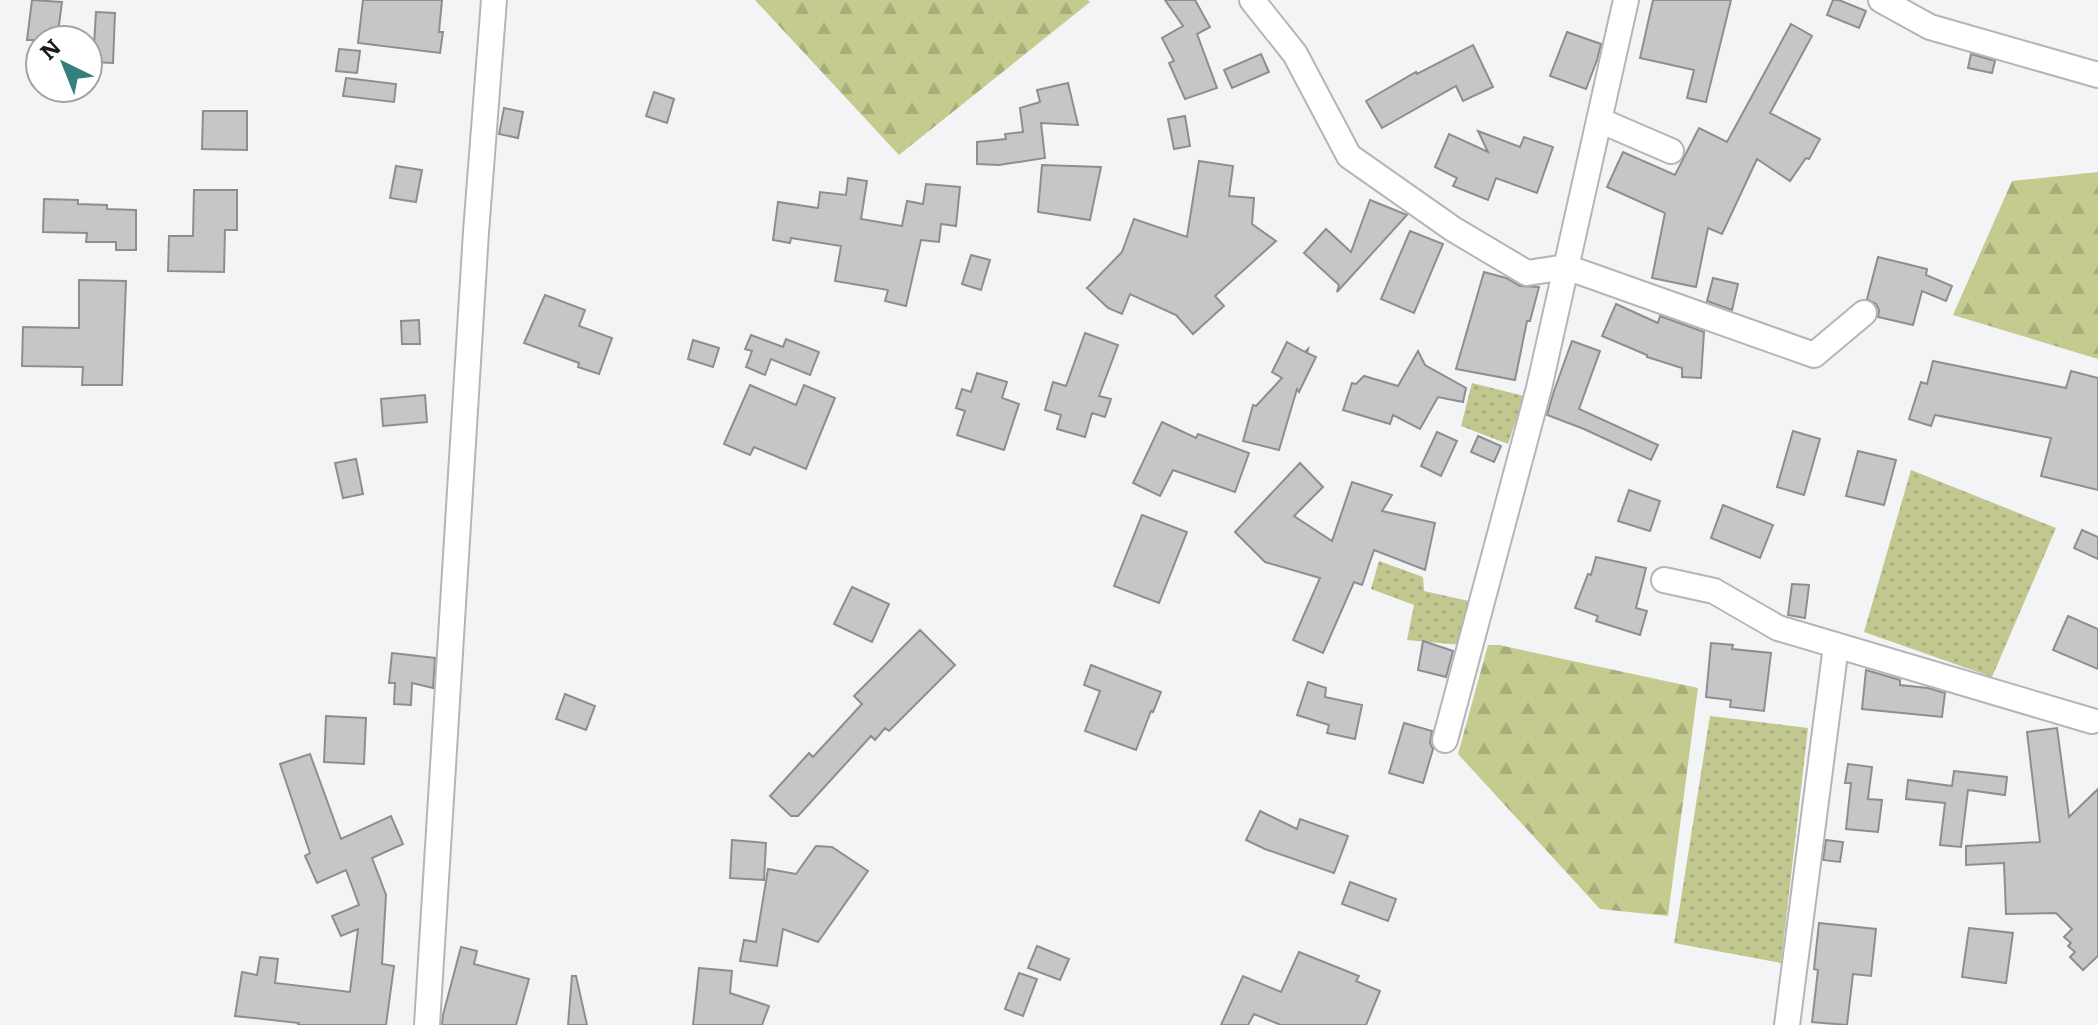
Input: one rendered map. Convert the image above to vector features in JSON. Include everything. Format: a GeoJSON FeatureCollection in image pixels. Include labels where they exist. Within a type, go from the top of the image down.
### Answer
{"type":"FeatureCollection","features":[{"type":"Feature","properties":{"kind":"street"},"geometry":{"type":"LineString","coordinates":[[427,1025],[476,232],[494,0]]}},
{"type":"Feature","properties":{"kind":"street"},"geometry":{"type":"LineString","coordinates":[[1252,0],[1295,54],[1349,156],[1453,229],[1527,273],[1566,267],[1814,355],[1864,313]]}},
{"type":"Feature","properties":{"kind":"street"},"geometry":{"type":"LineString","coordinates":[[1445,740],[1539,388],[1626,0]]}},
{"type":"Feature","properties":{"kind":"street"},"geometry":{"type":"LineString","coordinates":[[1881,0],[1930,27],[2098,75]]}},
{"type":"Feature","properties":{"kind":"street"},"geometry":{"type":"LineString","coordinates":[[1599,120],[1671,151]]}},
{"type":"Feature","properties":{"kind":"street"},"geometry":{"type":"LineString","coordinates":[[1664,580],[1714,591],[1778,628],[2092,721]]}},
{"type":"Feature","properties":{"kind":"street"},"geometry":{"type":"LineString","coordinates":[[1787,1025],[1836,646]]}},
{"type":"Feature","properties":{"kind":"green space"},"geometry":{"type":"Polygon","coordinates":[[[755,0],[1088,0],[1090,2],[899,155],[755,0]]]}},
{"type":"Feature","properties":{"kind":"green space"},"geometry":{"type":"Polygon","coordinates":[[[2098,172],[2098,359],[1953,315],[2012,181],[2098,172]]]}},
{"type":"Feature","properties":{"kind":"green space"},"geometry":{"type":"Polygon","coordinates":[[[1472,383],[1524,396],[1508,444],[1461,426],[1472,383]]]}},
{"type":"Feature","properties":{"kind":"green space"},"geometry":{"type":"Polygon","coordinates":[[[1911,470],[2056,528],[1992,677],[1864,632],[1911,470]]]}},
{"type":"Feature","properties":{"kind":"green space"},"geometry":{"type":"Polygon","coordinates":[[[1379,561],[1423,577],[1424,591],[1469,601],[1461,645],[1407,640],[1414,605],[1371,589],[1379,561]]]}},
{"type":"Feature","properties":{"kind":"green space"},"geometry":{"type":"Polygon","coordinates":[[[1488,645],[1698,688],[1668,916],[1600,909],[1458,754],[1488,645]]]}},
{"type":"Feature","properties":{"kind":"green space"},"geometry":{"type":"Polygon","coordinates":[[[1710,716],[1808,728],[1781,963],[1674,943],[1710,716]]]}},
{"type":"Feature","properties":{"kind":"building"},"geometry":{"type":"Polygon","coordinates":[[[32,0],[62,2],[59,24],[29,24],[32,0]]]}},
{"type":"Feature","properties":{"kind":"building"},"geometry":{"type":"Polygon","coordinates":[[[363,0],[442,0],[440,53],[358,43],[363,0]]]}},
{"type":"Feature","properties":{"kind":"building"},"geometry":{"type":"Polygon","coordinates":[[[1165,0],[1195,0],[1210,27],[1197,34],[1217,88],[1185,99],[1169,63],[1174,61],[1162,38],[1183,26],[1165,0]]]}},
{"type":"Feature","properties":{"kind":"building"},"geometry":{"type":"Polygon","coordinates":[[[1653,0],[1731,0],[1706,102],[1687,98],[1694,70],[1640,58],[1653,0]]]}},
{"type":"Feature","properties":{"kind":"building"},"geometry":{"type":"Polygon","coordinates":[[[1833,0],[1866,11],[1859,28],[1827,15],[1833,0]]]}},
{"type":"Feature","properties":{"kind":"building"},"geometry":{"type":"Polygon","coordinates":[[[96,12],[115,13],[113,63],[104,63],[104,24],[95,24],[96,12]]]}},
{"type":"Feature","properties":{"kind":"building"},"geometry":{"type":"Polygon","coordinates":[[[1791,24],[1812,36],[1770,113],[1820,139],[1809,159],[1806,158],[1790,181],[1757,159],[1722,234],[1708,228],[1696,287],[1652,278],[1665,213],[1607,187],[1623,152],[1675,175],[1699,128],[1727,142],[1791,24]]]}},
{"type":"Feature","properties":{"kind":"building"},"geometry":{"type":"Polygon","coordinates":[[[1567,32],[1601,44],[1586,89],[1550,76],[1567,32]]]}},
{"type":"Feature","properties":{"kind":"building"},"geometry":{"type":"Polygon","coordinates":[[[1473,45],[1493,87],[1463,101],[1456,86],[1382,128],[1366,101],[1416,72],[1473,45]]]}},
{"type":"Feature","properties":{"kind":"building"},"geometry":{"type":"Polygon","coordinates":[[[339,49],[360,51],[357,73],[336,71],[339,49]]]}},
{"type":"Feature","properties":{"kind":"building"},"geometry":{"type":"Polygon","coordinates":[[[1261,54],[1269,72],[1232,88],[1224,70],[1261,54]]]}},
{"type":"Feature","properties":{"kind":"building"},"geometry":{"type":"Polygon","coordinates":[[[1971,54],[1995,61],[1992,73],[1968,68],[1971,54]]]}},
{"type":"Feature","properties":{"kind":"building"},"geometry":{"type":"Polygon","coordinates":[[[346,78],[396,84],[394,102],[343,96],[346,78]]]}},
{"type":"Feature","properties":{"kind":"building"},"geometry":{"type":"Polygon","coordinates":[[[1068,83],[1078,125],[1041,123],[1045,158],[999,165],[977,164],[977,142],[1006,139],[1005,134],[1023,132],[1020,108],[1040,102],[1037,90],[1068,83]]]}},
{"type":"Feature","properties":{"kind":"building"},"geometry":{"type":"Polygon","coordinates":[[[654,92],[674,99],[667,123],[646,116],[654,92]]]}},
{"type":"Feature","properties":{"kind":"building"},"geometry":{"type":"Polygon","coordinates":[[[504,108],[523,112],[518,138],[499,134],[504,108]]]}},
{"type":"Feature","properties":{"kind":"building"},"geometry":{"type":"Polygon","coordinates":[[[203,111],[247,111],[247,150],[202,149],[203,111]]]}},
{"type":"Feature","properties":{"kind":"building"},"geometry":{"type":"Polygon","coordinates":[[[1185,116],[1190,146],[1174,149],[1168,119],[1185,116]]]}},
{"type":"Feature","properties":{"kind":"building"},"geometry":{"type":"Polygon","coordinates":[[[1478,131],[1520,147],[1524,137],[1553,147],[1537,193],[1496,178],[1488,200],[1453,186],[1457,178],[1435,167],[1449,134],[1488,152],[1478,131]]]}},
{"type":"Feature","properties":{"kind":"building"},"geometry":{"type":"Polygon","coordinates":[[[1199,161],[1233,166],[1229,196],[1254,198],[1252,224],[1276,241],[1215,296],[1224,306],[1193,334],[1176,315],[1130,294],[1122,314],[1108,308],[1087,288],[1122,252],[1134,219],[1187,237],[1199,161]]]}},
{"type":"Feature","properties":{"kind":"building"},"geometry":{"type":"Polygon","coordinates":[[[1042,165],[1101,167],[1090,220],[1038,212],[1042,165]]]}},
{"type":"Feature","properties":{"kind":"building"},"geometry":{"type":"Polygon","coordinates":[[[396,166],[422,170],[416,202],[390,198],[396,166]]]}},
{"type":"Feature","properties":{"kind":"building"},"geometry":{"type":"Polygon","coordinates":[[[848,178],[867,181],[861,219],[902,226],[907,201],[923,204],[926,184],[960,187],[956,226],[941,224],[939,242],[921,240],[906,306],[885,301],[888,290],[835,281],[841,246],[791,238],[790,243],[773,240],[778,202],[818,208],[820,192],[846,195],[848,178]]]}},
{"type":"Feature","properties":{"kind":"building"},"geometry":{"type":"Polygon","coordinates":[[[194,190],[237,190],[237,230],[225,230],[224,272],[168,271],[169,236],[193,236],[194,190]]]}},
{"type":"Feature","properties":{"kind":"building"},"geometry":{"type":"Polygon","coordinates":[[[44,199],[78,200],[78,204],[107,205],[107,209],[136,210],[136,250],[116,250],[116,242],[86,242],[87,233],[43,232],[44,199]]]}},
{"type":"Feature","properties":{"kind":"building"},"geometry":{"type":"Polygon","coordinates":[[[1370,200],[1407,215],[1337,292],[1339,285],[1304,253],[1326,229],[1351,252],[1370,200]]]}},
{"type":"Feature","properties":{"kind":"building"},"geometry":{"type":"Polygon","coordinates":[[[1410,231],[1443,244],[1414,313],[1381,299],[1410,231]]]}},
{"type":"Feature","properties":{"kind":"building"},"geometry":{"type":"Polygon","coordinates":[[[971,255],[990,260],[981,290],[962,284],[971,255]]]}},
{"type":"Feature","properties":{"kind":"building"},"geometry":{"type":"Polygon","coordinates":[[[1878,257],[1927,269],[1926,275],[1952,286],[1946,301],[1922,291],[1913,325],[1878,317],[1876,304],[1867,299],[1878,257]]]}},
{"type":"Feature","properties":{"kind":"building"},"geometry":{"type":"Polygon","coordinates":[[[1484,272],[1520,286],[1539,287],[1530,321],[1527,321],[1515,380],[1456,369],[1484,272]]]}},
{"type":"Feature","properties":{"kind":"building"},"geometry":{"type":"Polygon","coordinates":[[[1713,278],[1738,284],[1732,310],[1707,301],[1713,278]]]}},
{"type":"Feature","properties":{"kind":"building"},"geometry":{"type":"Polygon","coordinates":[[[79,280],[126,281],[122,385],[82,385],[83,367],[22,366],[23,327],[79,328],[79,280]]]}},
{"type":"Feature","properties":{"kind":"building"},"geometry":{"type":"Polygon","coordinates":[[[545,295],[585,310],[579,326],[612,338],[599,374],[578,367],[579,363],[524,343],[545,295]]]}},
{"type":"Feature","properties":{"kind":"building"},"geometry":{"type":"Polygon","coordinates":[[[1616,304],[1658,323],[1660,316],[1704,332],[1701,378],[1682,377],[1682,368],[1647,357],[1602,336],[1616,304]]]}},
{"type":"Feature","properties":{"kind":"building"},"geometry":{"type":"Polygon","coordinates":[[[419,320],[420,344],[402,344],[401,321],[419,320]]]}},
{"type":"Feature","properties":{"kind":"building"},"geometry":{"type":"Polygon","coordinates":[[[1085,333],[1118,345],[1099,396],[1111,399],[1105,417],[1092,413],[1085,437],[1057,429],[1061,415],[1045,410],[1053,382],[1066,386],[1085,333]]]}},
{"type":"Feature","properties":{"kind":"building"},"geometry":{"type":"Polygon","coordinates":[[[751,335],[783,347],[786,339],[819,352],[810,375],[771,359],[765,375],[746,367],[752,351],[745,349],[751,335]]]}},
{"type":"Feature","properties":{"kind":"building"},"geometry":{"type":"Polygon","coordinates":[[[693,340],[719,348],[713,367],[688,359],[693,340]]]}},
{"type":"Feature","properties":{"kind":"building"},"geometry":{"type":"Polygon","coordinates":[[[1572,341],[1600,351],[1579,409],[1658,445],[1651,460],[1547,415],[1572,341]]]}},
{"type":"Feature","properties":{"kind":"building"},"geometry":{"type":"Polygon","coordinates":[[[1287,342],[1305,352],[1308,349],[1307,353],[1316,357],[1299,392],[1297,389],[1279,450],[1243,441],[1253,405],[1256,406],[1282,378],[1272,372],[1287,342]]]}},
{"type":"Feature","properties":{"kind":"building"},"geometry":{"type":"Polygon","coordinates":[[[1418,351],[1425,365],[1466,388],[1463,402],[1438,397],[1420,429],[1393,415],[1390,424],[1343,410],[1352,383],[1356,384],[1364,376],[1398,386],[1418,351]]]}},
{"type":"Feature","properties":{"kind":"building"},"geometry":{"type":"Polygon","coordinates":[[[1933,361],[2066,388],[2071,371],[2098,378],[2098,490],[2041,476],[2051,438],[1935,415],[1931,426],[1909,419],[1921,382],[1927,384],[1933,361]]]}},
{"type":"Feature","properties":{"kind":"building"},"geometry":{"type":"Polygon","coordinates":[[[977,373],[1007,382],[1002,398],[1019,404],[1004,450],[957,435],[965,411],[956,408],[962,389],[971,392],[977,373]]]}},
{"type":"Feature","properties":{"kind":"building"},"geometry":{"type":"Polygon","coordinates":[[[750,385],[796,405],[804,385],[835,398],[806,469],[754,447],[750,455],[724,444],[750,385]]]}},
{"type":"Feature","properties":{"kind":"building"},"geometry":{"type":"Polygon","coordinates":[[[425,395],[427,422],[383,426],[381,399],[425,395]]]}},
{"type":"Feature","properties":{"kind":"building"},"geometry":{"type":"Polygon","coordinates":[[[1162,422],[1196,438],[1198,434],[1249,453],[1235,492],[1173,470],[1160,496],[1133,483],[1162,422]]]}},
{"type":"Feature","properties":{"kind":"building"},"geometry":{"type":"Polygon","coordinates":[[[1793,431],[1820,439],[1804,495],[1777,487],[1793,431]]]}},
{"type":"Feature","properties":{"kind":"building"},"geometry":{"type":"Polygon","coordinates":[[[1437,432],[1457,441],[1441,476],[1421,466],[1437,432]]]}},
{"type":"Feature","properties":{"kind":"building"},"geometry":{"type":"Polygon","coordinates":[[[1478,436],[1501,446],[1494,462],[1471,452],[1478,436]]]}},
{"type":"Feature","properties":{"kind":"building"},"geometry":{"type":"Polygon","coordinates":[[[1858,451],[1896,460],[1884,505],[1846,496],[1858,451]]]}},
{"type":"Feature","properties":{"kind":"building"},"geometry":{"type":"Polygon","coordinates":[[[356,459],[363,494],[343,498],[335,463],[356,459]]]}},
{"type":"Feature","properties":{"kind":"building"},"geometry":{"type":"Polygon","coordinates":[[[1300,463],[1323,487],[1294,516],[1332,541],[1352,482],[1392,495],[1382,511],[1435,523],[1425,570],[1374,550],[1362,585],[1354,582],[1323,653],[1293,640],[1320,578],[1265,562],[1235,532],[1300,463]]]}},
{"type":"Feature","properties":{"kind":"building"},"geometry":{"type":"Polygon","coordinates":[[[1629,490],[1660,501],[1650,531],[1618,521],[1629,490]]]}},
{"type":"Feature","properties":{"kind":"building"},"geometry":{"type":"Polygon","coordinates":[[[1723,505],[1773,525],[1760,558],[1711,538],[1723,505]]]}},
{"type":"Feature","properties":{"kind":"building"},"geometry":{"type":"Polygon","coordinates":[[[1142,515],[1187,532],[1159,603],[1114,586],[1142,515]]]}},
{"type":"Feature","properties":{"kind":"building"},"geometry":{"type":"Polygon","coordinates":[[[2082,530],[2098,537],[2098,559],[2074,548],[2082,530]]]}},
{"type":"Feature","properties":{"kind":"building"},"geometry":{"type":"Polygon","coordinates":[[[1596,557],[1646,568],[1636,608],[1647,611],[1640,635],[1596,621],[1598,616],[1575,608],[1596,557]]]}},
{"type":"Feature","properties":{"kind":"building"},"geometry":{"type":"Polygon","coordinates":[[[1792,584],[1809,585],[1805,618],[1788,615],[1792,584]]]}},
{"type":"Feature","properties":{"kind":"building"},"geometry":{"type":"Polygon","coordinates":[[[852,587],[889,604],[872,642],[834,624],[852,587]]]}},
{"type":"Feature","properties":{"kind":"building"},"geometry":{"type":"Polygon","coordinates":[[[2068,616],[2098,629],[2098,669],[2053,650],[2068,616]]]}},
{"type":"Feature","properties":{"kind":"building"},"geometry":{"type":"Polygon","coordinates":[[[920,630],[955,665],[889,731],[885,728],[875,740],[871,736],[798,816],[791,816],[770,796],[809,753],[813,757],[862,704],[854,696],[920,630]]]}},
{"type":"Feature","properties":{"kind":"building"},"geometry":{"type":"Polygon","coordinates":[[[1423,641],[1453,651],[1446,677],[1418,670],[1423,641]]]}},
{"type":"Feature","properties":{"kind":"building"},"geometry":{"type":"Polygon","coordinates":[[[1711,643],[1733,645],[1732,649],[1771,653],[1764,711],[1730,707],[1731,700],[1706,697],[1711,643]]]}},
{"type":"Feature","properties":{"kind":"building"},"geometry":{"type":"Polygon","coordinates":[[[392,653],[435,658],[433,688],[412,683],[411,705],[394,704],[395,683],[389,683],[392,653]]]}},
{"type":"Feature","properties":{"kind":"building"},"geometry":{"type":"Polygon","coordinates":[[[1091,665],[1161,692],[1136,750],[1085,731],[1100,691],[1084,685],[1091,665]]]}},
{"type":"Feature","properties":{"kind":"building"},"geometry":{"type":"Polygon","coordinates":[[[1866,670],[1900,680],[1900,685],[1945,693],[1942,717],[1862,709],[1866,670]]]}},
{"type":"Feature","properties":{"kind":"building"},"geometry":{"type":"Polygon","coordinates":[[[1308,682],[1326,688],[1325,697],[1362,705],[1355,739],[1327,733],[1329,725],[1297,715],[1308,682]]]}},
{"type":"Feature","properties":{"kind":"building"},"geometry":{"type":"Polygon","coordinates":[[[565,694],[595,706],[586,730],[556,719],[565,694]]]}},
{"type":"Feature","properties":{"kind":"building"},"geometry":{"type":"Polygon","coordinates":[[[326,716],[366,718],[364,764],[324,762],[326,716]]]}},
{"type":"Feature","properties":{"kind":"building"},"geometry":{"type":"Polygon","coordinates":[[[1404,723],[1432,731],[1430,743],[1433,749],[1423,783],[1389,773],[1404,723]]]}},
{"type":"Feature","properties":{"kind":"building"},"geometry":{"type":"Polygon","coordinates":[[[2057,728],[2069,817],[2098,789],[2098,956],[2083,970],[2070,957],[2075,952],[2064,937],[2072,929],[2056,913],[2006,914],[2004,863],[1966,865],[1966,846],[2040,842],[2027,732],[2057,728]]]}},
{"type":"Feature","properties":{"kind":"building"},"geometry":{"type":"Polygon","coordinates":[[[310,754],[341,839],[391,816],[403,844],[372,858],[386,895],[382,964],[394,966],[386,1025],[298,1025],[235,1016],[242,972],[257,975],[260,957],[278,959],[275,983],[350,992],[358,929],[341,936],[332,916],[359,905],[346,870],[317,883],[305,856],[310,853],[280,764],[310,754]]]}},
{"type":"Feature","properties":{"kind":"building"},"geometry":{"type":"Polygon","coordinates":[[[1848,764],[1872,767],[1868,799],[1882,800],[1878,832],[1846,829],[1851,783],[1845,783],[1848,764]]]}},
{"type":"Feature","properties":{"kind":"building"},"geometry":{"type":"Polygon","coordinates":[[[1954,771],[2007,777],[2005,795],[1968,790],[1961,847],[1940,845],[1945,803],[1906,799],[1908,780],[1952,786],[1954,771]]]}},
{"type":"Feature","properties":{"kind":"building"},"geometry":{"type":"Polygon","coordinates":[[[1260,811],[1297,829],[1300,819],[1348,836],[1334,873],[1246,840],[1260,811]]]}},
{"type":"Feature","properties":{"kind":"building"},"geometry":{"type":"Polygon","coordinates":[[[732,840],[766,843],[764,880],[730,878],[732,840]]]}},
{"type":"Feature","properties":{"kind":"building"},"geometry":{"type":"Polygon","coordinates":[[[1826,840],[1843,842],[1840,862],[1823,860],[1826,840]]]}},
{"type":"Feature","properties":{"kind":"building"},"geometry":{"type":"Polygon","coordinates":[[[816,846],[832,847],[868,871],[818,942],[783,929],[777,966],[740,961],[744,940],[756,942],[768,869],[796,874],[816,846]]]}},
{"type":"Feature","properties":{"kind":"building"},"geometry":{"type":"Polygon","coordinates":[[[1350,882],[1396,899],[1388,921],[1342,904],[1350,882]]]}},
{"type":"Feature","properties":{"kind":"building"},"geometry":{"type":"Polygon","coordinates":[[[1819,923],[1876,929],[1871,976],[1853,974],[1847,1025],[1812,1022],[1819,923]]]}},
{"type":"Feature","properties":{"kind":"building"},"geometry":{"type":"Polygon","coordinates":[[[1969,928],[2013,933],[2006,983],[1962,977],[1969,928]]]}},
{"type":"Feature","properties":{"kind":"building"},"geometry":{"type":"Polygon","coordinates":[[[1037,946],[1069,959],[1060,980],[1028,968],[1037,946]]]}},
{"type":"Feature","properties":{"kind":"building"},"geometry":{"type":"Polygon","coordinates":[[[461,947],[477,951],[474,964],[529,979],[516,1025],[442,1025],[461,947]]]}},
{"type":"Feature","properties":{"kind":"building"},"geometry":{"type":"Polygon","coordinates":[[[1299,952],[1359,976],[1356,981],[1380,991],[1366,1025],[1281,1025],[1254,1014],[1248,1025],[1221,1025],[1243,976],[1281,992],[1299,952]]]}},
{"type":"Feature","properties":{"kind":"building"},"geometry":{"type":"Polygon","coordinates":[[[699,968],[732,971],[730,993],[769,1006],[762,1025],[693,1025],[699,968]]]}},
{"type":"Feature","properties":{"kind":"building"},"geometry":{"type":"Polygon","coordinates":[[[1019,973],[1037,979],[1023,1016],[1005,1009],[1019,973]]]}},
{"type":"Feature","properties":{"kind":"building"},"geometry":{"type":"Polygon","coordinates":[[[572,976],[576,976],[587,1025],[568,1025],[572,976]]]}}]}
